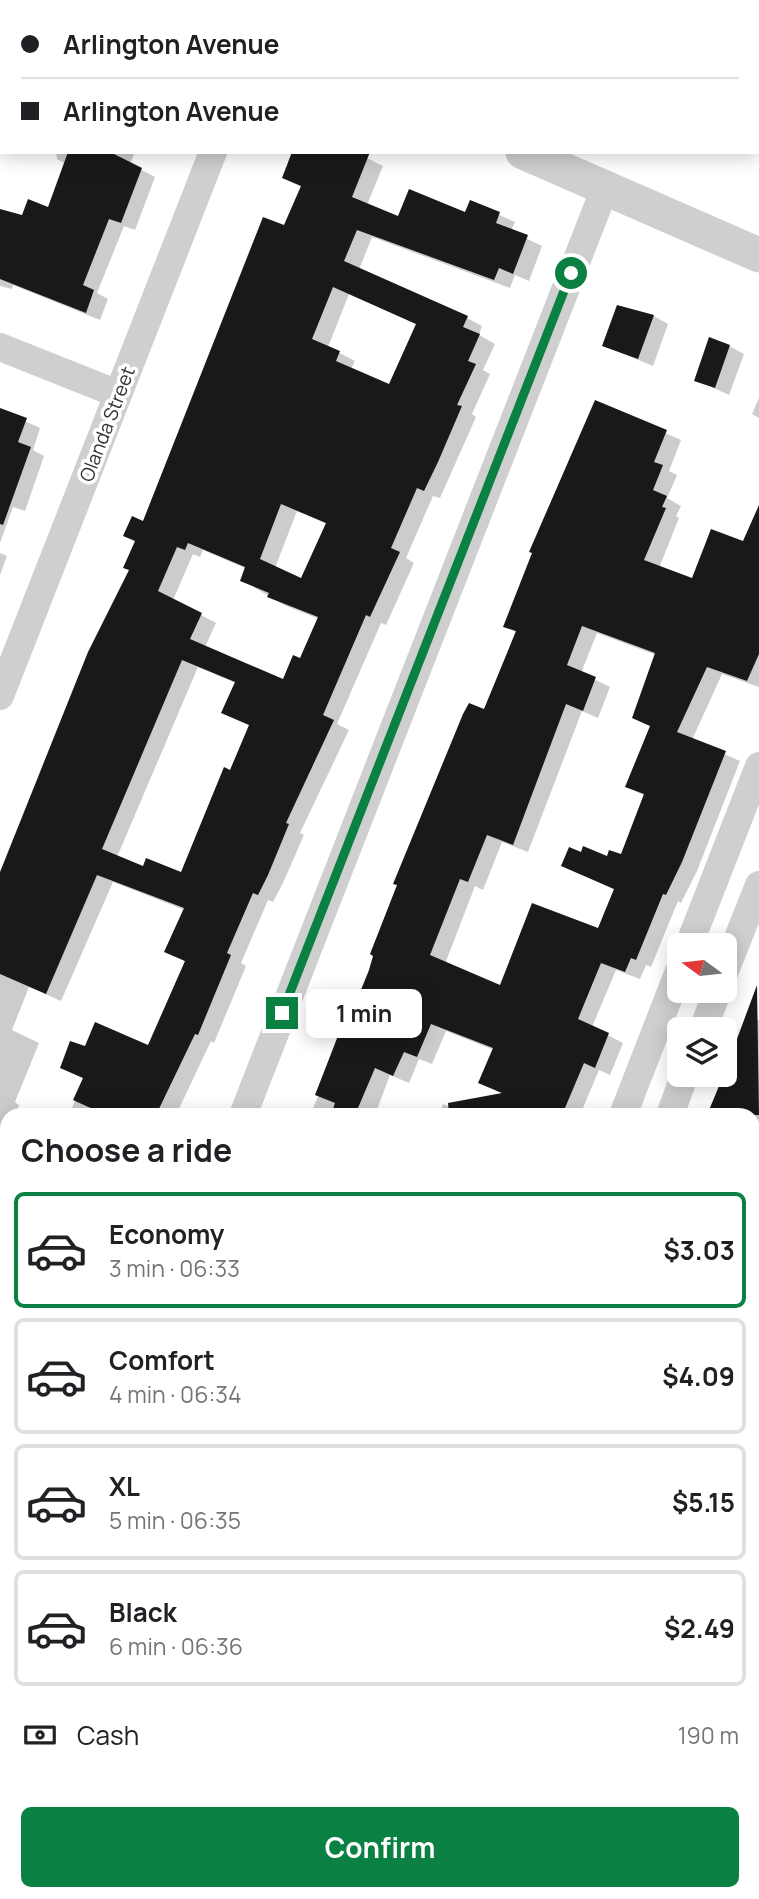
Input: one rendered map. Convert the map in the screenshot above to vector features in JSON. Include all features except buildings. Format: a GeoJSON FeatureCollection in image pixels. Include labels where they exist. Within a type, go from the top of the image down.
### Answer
{"type":"FeatureCollection","features":[{"type":"Feature","properties":{"kind":"street","name":"Olanda Street"},"geometry":{"type":"LineString","coordinates":[[0,696],[212,154]]}},
{"type":"Feature","properties":{"kind":"street"},"geometry":{"type":"LineString","coordinates":[[528,154],[759,255]]}},
{"type":"Feature","properties":{"kind":"street"},"geometry":{"type":"LineString","coordinates":[[246,1108],[605,188]]}},
{"type":"Feature","properties":{"kind":"street"},"geometry":{"type":"LineString","coordinates":[[0,347],[118,394]]}},
{"type":"Feature","properties":{"kind":"street"},"geometry":{"type":"LineString","coordinates":[[694,933],[759,766]]}},
{"type":"Feature","properties":{"kind":"street"},"geometry":{"type":"LineString","coordinates":[[737,940],[759,885]]}},
{"type":"Feature","properties":{"kind":"street"},"geometry":{"type":"LineString","coordinates":[[626,1108],[667,1002]]}},
{"type":"Feature","properties":{"kind":"street"},"geometry":{"type":"LineString","coordinates":[[673,1108],[680,1087]]}},
{"type":"Feature","properties":{"kind":"route"},"geometry":{"type":"LineString","coordinates":[[282,1013],[571,273]]}}]}
